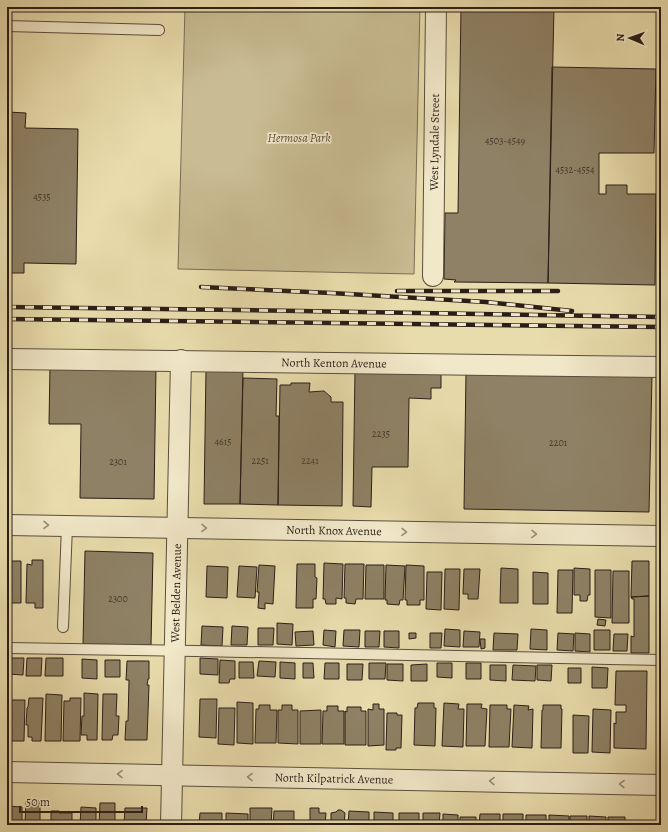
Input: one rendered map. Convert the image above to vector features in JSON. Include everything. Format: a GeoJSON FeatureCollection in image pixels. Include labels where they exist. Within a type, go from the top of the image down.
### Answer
{"type":"FeatureCollection","features":[{"type":"Feature","properties":{"kind":"street","name":"West Lyndale Street"},"geometry":{"type":"LineString","coordinates":[[433,276],[436,7]]}},
{"type":"Feature","properties":{"kind":"street","name":"North Kenton Avenue"},"geometry":{"type":"LineString","coordinates":[[7,359],[661,367]]}},
{"type":"Feature","properties":{"kind":"street","name":"West Belden Avenue"},"geometry":{"type":"LineString","coordinates":[[171,825],[181,360]]}},
{"type":"Feature","properties":{"kind":"street","name":"North Knox Avenue"},"geometry":{"type":"LineString","coordinates":[[7,525],[661,536]]}},
{"type":"Feature","properties":{"kind":"street","name":"North Kilpatrick Avenue"},"geometry":{"type":"LineString","coordinates":[[7,772],[661,785]]}},
{"type":"Feature","properties":{"kind":"lane"},"geometry":{"type":"LineString","coordinates":[[7,26],[159,30]]}},
{"type":"Feature","properties":{"kind":"lane"},"geometry":{"type":"LineString","coordinates":[[63,627],[67,526]]}},
{"type":"Feature","properties":{"kind":"lane"},"geometry":{"type":"LineString","coordinates":[[7,648],[661,660]]}},
{"type":"Feature","properties":{"kind":"green space","name":"Hermosa Park"},"geometry":{"type":"Polygon","coordinates":[[[185,7],[420,7],[414,274],[178,269],[185,7]]]}},
{"type":"Feature","properties":{"kind":"building"},"geometry":{"type":"Polygon","coordinates":[[[461,7],[554,7],[548,283],[454,282],[456,280],[444,279],[445,213],[458,213],[461,7]]]}},
{"type":"Feature","properties":{"kind":"building"},"geometry":{"type":"Polygon","coordinates":[[[552,67],[656,69],[654,153],[599,153],[599,194],[606,194],[606,185],[627,185],[627,194],[656,194],[655,285],[548,283],[552,67]]]}},
{"type":"Feature","properties":{"kind":"building"},"geometry":{"type":"Polygon","coordinates":[[[7,112],[26,113],[25,128],[78,129],[76,264],[24,263],[24,273],[7,273],[7,112]]]}},
{"type":"Feature","properties":{"kind":"building"},"geometry":{"type":"Polygon","coordinates":[[[50,366],[156,367],[154,499],[80,498],[81,424],[49,424],[50,366]]]}},
{"type":"Feature","properties":{"kind":"building"},"geometry":{"type":"Polygon","coordinates":[[[206,369],[243,369],[240,504],[204,504],[206,369]]]}},
{"type":"Feature","properties":{"kind":"building"},"geometry":{"type":"Polygon","coordinates":[[[355,370],[441,372],[441,388],[431,388],[431,399],[409,398],[408,467],[372,467],[371,507],[353,506],[355,370]]]}},
{"type":"Feature","properties":{"kind":"building"},"geometry":{"type":"Polygon","coordinates":[[[466,372],[652,376],[649,512],[464,509],[466,372]]]}},
{"type":"Feature","properties":{"kind":"building"},"geometry":{"type":"Polygon","coordinates":[[[243,378],[277,379],[276,416],[279,416],[278,505],[240,504],[243,378]]]}},
{"type":"Feature","properties":{"kind":"building"},"geometry":{"type":"Polygon","coordinates":[[[291,383],[310,383],[309,392],[324,391],[331,397],[331,402],[343,402],[342,506],[278,505],[280,385],[291,385],[291,383]]]}},
{"type":"Feature","properties":{"kind":"building"},"geometry":{"type":"Polygon","coordinates":[[[7,454],[11,454],[9,492],[7,492],[7,454]]]}},
{"type":"Feature","properties":{"kind":"building"},"geometry":{"type":"Polygon","coordinates":[[[85,551],[153,553],[151,645],[83,644],[85,551]]]}},
{"type":"Feature","properties":{"kind":"building"},"geometry":{"type":"Polygon","coordinates":[[[32,560],[43,560],[43,608],[35,608],[35,603],[26,603],[27,564],[32,565],[32,560]]]}},
{"type":"Feature","properties":{"kind":"building"},"geometry":{"type":"Polygon","coordinates":[[[10,561],[21,561],[21,603],[7,603],[7,565],[10,565],[10,561]]]}},
{"type":"Feature","properties":{"kind":"building"},"geometry":{"type":"Polygon","coordinates":[[[632,561],[649,561],[649,596],[631,597],[632,561]]]}},
{"type":"Feature","properties":{"kind":"building"},"geometry":{"type":"Polygon","coordinates":[[[324,563],[343,564],[342,599],[336,598],[336,604],[326,604],[325,599],[323,599],[324,563]]]}},
{"type":"Feature","properties":{"kind":"building"},"geometry":{"type":"Polygon","coordinates":[[[297,564],[315,564],[315,577],[317,578],[316,599],[313,599],[313,608],[296,608],[297,564]]]}},
{"type":"Feature","properties":{"kind":"building"},"geometry":{"type":"Polygon","coordinates":[[[345,564],[364,564],[363,599],[356,599],[355,604],[346,603],[346,598],[344,598],[345,564]]]}},
{"type":"Feature","properties":{"kind":"building"},"geometry":{"type":"Polygon","coordinates":[[[259,565],[275,566],[273,604],[265,603],[265,609],[258,608],[259,592],[257,592],[259,565]]]}},
{"type":"Feature","properties":{"kind":"building"},"geometry":{"type":"Polygon","coordinates":[[[366,565],[384,565],[384,599],[365,599],[366,565]]]}},
{"type":"Feature","properties":{"kind":"building"},"geometry":{"type":"Polygon","coordinates":[[[386,565],[405,566],[403,600],[400,600],[399,605],[387,604],[387,600],[385,600],[386,565]]]}},
{"type":"Feature","properties":{"kind":"building"},"geometry":{"type":"Polygon","coordinates":[[[406,565],[424,566],[424,600],[420,600],[420,605],[407,605],[407,600],[405,600],[406,565]]]}},
{"type":"Feature","properties":{"kind":"building"},"geometry":{"type":"Polygon","coordinates":[[[207,566],[228,567],[227,598],[206,597],[207,566]]]}},
{"type":"Feature","properties":{"kind":"building"},"geometry":{"type":"Polygon","coordinates":[[[239,566],[257,567],[255,598],[237,597],[239,566]]]}},
{"type":"Feature","properties":{"kind":"building"},"geometry":{"type":"Polygon","coordinates":[[[501,568],[518,569],[518,603],[500,603],[501,568]]]}},
{"type":"Feature","properties":{"kind":"building"},"geometry":{"type":"Polygon","coordinates":[[[574,568],[590,569],[590,595],[588,595],[587,601],[580,601],[580,595],[574,595],[574,568]]]}},
{"type":"Feature","properties":{"kind":"building"},"geometry":{"type":"Polygon","coordinates":[[[445,569],[460,569],[459,610],[444,609],[445,569]]]}},
{"type":"Feature","properties":{"kind":"building"},"geometry":{"type":"Polygon","coordinates":[[[464,569],[480,569],[478,599],[468,599],[468,594],[463,594],[464,569]]]}},
{"type":"Feature","properties":{"kind":"building"},"geometry":{"type":"Polygon","coordinates":[[[558,570],[573,570],[572,613],[557,613],[558,570]]]}},
{"type":"Feature","properties":{"kind":"building"},"geometry":{"type":"Polygon","coordinates":[[[595,570],[611,570],[611,618],[595,617],[595,570]]]}},
{"type":"Feature","properties":{"kind":"building"},"geometry":{"type":"Polygon","coordinates":[[[613,571],[629,571],[629,623],[612,623],[613,571]]]}},
{"type":"Feature","properties":{"kind":"building"},"geometry":{"type":"Polygon","coordinates":[[[427,572],[442,572],[441,610],[426,609],[427,572]]]}},
{"type":"Feature","properties":{"kind":"building"},"geometry":{"type":"Polygon","coordinates":[[[533,572],[548,573],[548,604],[533,604],[533,572]]]}},
{"type":"Feature","properties":{"kind":"building"},"geometry":{"type":"Polygon","coordinates":[[[649,596],[649,653],[631,653],[631,636],[634,637],[634,599],[631,597],[649,596]]]}},
{"type":"Feature","properties":{"kind":"building"},"geometry":{"type":"Polygon","coordinates":[[[598,619],[606,620],[605,626],[597,625],[598,619]]]}},
{"type":"Feature","properties":{"kind":"building"},"geometry":{"type":"Polygon","coordinates":[[[277,623],[293,624],[292,645],[277,644],[277,623]]]}},
{"type":"Feature","properties":{"kind":"building"},"geometry":{"type":"Polygon","coordinates":[[[202,626],[223,627],[222,646],[201,645],[202,626]]]}},
{"type":"Feature","properties":{"kind":"building"},"geometry":{"type":"Polygon","coordinates":[[[232,626],[248,627],[247,645],[231,645],[232,626]]]}},
{"type":"Feature","properties":{"kind":"building"},"geometry":{"type":"Polygon","coordinates":[[[258,628],[274,628],[273,645],[258,645],[258,628]]]}},
{"type":"Feature","properties":{"kind":"building"},"geometry":{"type":"Polygon","coordinates":[[[445,629],[460,630],[460,647],[444,646],[445,629]]]}},
{"type":"Feature","properties":{"kind":"building"},"geometry":{"type":"Polygon","coordinates":[[[531,629],[547,630],[547,650],[530,649],[531,629]]]}},
{"type":"Feature","properties":{"kind":"building"},"geometry":{"type":"Polygon","coordinates":[[[324,630],[336,631],[335,647],[323,645],[324,630]]]}},
{"type":"Feature","properties":{"kind":"building"},"geometry":{"type":"Polygon","coordinates":[[[344,630],[360,630],[359,647],[343,646],[344,630]]]}},
{"type":"Feature","properties":{"kind":"building"},"geometry":{"type":"Polygon","coordinates":[[[594,630],[610,630],[610,650],[594,650],[594,630]]]}},
{"type":"Feature","properties":{"kind":"building"},"geometry":{"type":"Polygon","coordinates":[[[313,631],[314,645],[296,646],[295,632],[313,631]]]}},
{"type":"Feature","properties":{"kind":"building"},"geometry":{"type":"Polygon","coordinates":[[[365,631],[380,631],[379,647],[365,647],[365,631]]]}},
{"type":"Feature","properties":{"kind":"building"},"geometry":{"type":"Polygon","coordinates":[[[384,631],[399,631],[399,648],[384,647],[384,631]]]}},
{"type":"Feature","properties":{"kind":"building"},"geometry":{"type":"Polygon","coordinates":[[[464,631],[480,632],[479,647],[463,647],[464,631]]]}},
{"type":"Feature","properties":{"kind":"building"},"geometry":{"type":"Polygon","coordinates":[[[409,633],[416,633],[416,638],[409,639],[409,633]]]}},
{"type":"Feature","properties":{"kind":"building"},"geometry":{"type":"Polygon","coordinates":[[[430,633],[442,633],[441,648],[430,648],[430,633]]]}},
{"type":"Feature","properties":{"kind":"building"},"geometry":{"type":"Polygon","coordinates":[[[494,633],[518,634],[517,650],[493,650],[494,633]]]}},
{"type":"Feature","properties":{"kind":"building"},"geometry":{"type":"Polygon","coordinates":[[[558,633],[574,634],[573,651],[557,650],[558,633]]]}},
{"type":"Feature","properties":{"kind":"building"},"geometry":{"type":"Polygon","coordinates":[[[575,633],[590,634],[590,652],[575,651],[575,633]]]}},
{"type":"Feature","properties":{"kind":"building"},"geometry":{"type":"Polygon","coordinates":[[[614,634],[628,634],[627,651],[613,651],[614,634]]]}},
{"type":"Feature","properties":{"kind":"building"},"geometry":{"type":"Polygon","coordinates":[[[480,639],[485,639],[485,648],[481,649],[480,639]]]}},
{"type":"Feature","properties":{"kind":"building"},"geometry":{"type":"Polygon","coordinates":[[[9,658],[24,658],[23,675],[8,674],[9,658]]]}},
{"type":"Feature","properties":{"kind":"building"},"geometry":{"type":"Polygon","coordinates":[[[27,658],[42,658],[41,676],[26,676],[27,658]]]}},
{"type":"Feature","properties":{"kind":"building"},"geometry":{"type":"Polygon","coordinates":[[[46,658],[63,658],[63,676],[45,676],[46,658]]]}},
{"type":"Feature","properties":{"kind":"building"},"geometry":{"type":"Polygon","coordinates":[[[200,658],[218,659],[218,675],[200,674],[200,658]]]}},
{"type":"Feature","properties":{"kind":"building"},"geometry":{"type":"Polygon","coordinates":[[[82,659],[97,660],[97,679],[82,678],[82,659]]]}},
{"type":"Feature","properties":{"kind":"building"},"geometry":{"type":"Polygon","coordinates":[[[105,660],[120,660],[120,677],[105,677],[105,660]]]}},
{"type":"Feature","properties":{"kind":"building"},"geometry":{"type":"Polygon","coordinates":[[[220,660],[235,661],[235,679],[230,679],[229,683],[219,683],[220,660]]]}},
{"type":"Feature","properties":{"kind":"building"},"geometry":{"type":"Polygon","coordinates":[[[127,661],[149,661],[149,679],[147,685],[149,685],[147,740],[125,740],[126,721],[128,721],[129,680],[126,680],[127,661]]]}},
{"type":"Feature","properties":{"kind":"building"},"geometry":{"type":"Polygon","coordinates":[[[259,661],[276,662],[275,677],[257,676],[259,661]]]}},
{"type":"Feature","properties":{"kind":"building"},"geometry":{"type":"Polygon","coordinates":[[[239,662],[253,662],[254,678],[239,678],[239,662]]]}},
{"type":"Feature","properties":{"kind":"building"},"geometry":{"type":"Polygon","coordinates":[[[280,662],[295,663],[295,679],[280,678],[280,662]]]}},
{"type":"Feature","properties":{"kind":"building"},"geometry":{"type":"Polygon","coordinates":[[[303,663],[313,663],[314,678],[303,678],[303,663]]]}},
{"type":"Feature","properties":{"kind":"building"},"geometry":{"type":"Polygon","coordinates":[[[325,663],[339,663],[339,679],[324,679],[325,663]]]}},
{"type":"Feature","properties":{"kind":"building"},"geometry":{"type":"Polygon","coordinates":[[[369,663],[386,663],[385,679],[369,679],[369,663]]]}},
{"type":"Feature","properties":{"kind":"building"},"geometry":{"type":"Polygon","coordinates":[[[437,663],[452,663],[452,678],[437,677],[437,663]]]}},
{"type":"Feature","properties":{"kind":"building"},"geometry":{"type":"Polygon","coordinates":[[[466,663],[481,663],[481,679],[466,679],[466,663]]]}},
{"type":"Feature","properties":{"kind":"building"},"geometry":{"type":"Polygon","coordinates":[[[347,664],[363,664],[362,680],[347,680],[347,664]]]}},
{"type":"Feature","properties":{"kind":"building"},"geometry":{"type":"Polygon","coordinates":[[[387,664],[403,664],[403,681],[387,680],[387,664]]]}},
{"type":"Feature","properties":{"kind":"building"},"geometry":{"type":"Polygon","coordinates":[[[427,664],[427,681],[411,681],[411,665],[427,664]]]}},
{"type":"Feature","properties":{"kind":"building"},"geometry":{"type":"Polygon","coordinates":[[[490,665],[506,665],[506,681],[490,680],[490,665]]]}},
{"type":"Feature","properties":{"kind":"building"},"geometry":{"type":"Polygon","coordinates":[[[513,665],[536,666],[535,681],[512,680],[513,665]]]}},
{"type":"Feature","properties":{"kind":"building"},"geometry":{"type":"Polygon","coordinates":[[[537,665],[552,665],[551,681],[537,680],[537,665]]]}},
{"type":"Feature","properties":{"kind":"building"},"geometry":{"type":"Polygon","coordinates":[[[592,667],[608,668],[607,688],[592,688],[592,667]]]}},
{"type":"Feature","properties":{"kind":"building"},"geometry":{"type":"Polygon","coordinates":[[[568,668],[581,668],[581,683],[568,683],[568,668]]]}},
{"type":"Feature","properties":{"kind":"building"},"geometry":{"type":"Polygon","coordinates":[[[616,671],[647,671],[646,749],[614,748],[614,723],[616,724],[616,712],[626,712],[626,705],[615,705],[616,671]]]}},
{"type":"Feature","properties":{"kind":"building"},"geometry":{"type":"Polygon","coordinates":[[[84,693],[98,694],[97,740],[87,740],[87,735],[81,735],[82,716],[84,716],[84,693]]]}},
{"type":"Feature","properties":{"kind":"building"},"geometry":{"type":"Polygon","coordinates":[[[46,694],[62,695],[61,741],[45,741],[46,694]]]}},
{"type":"Feature","properties":{"kind":"building"},"geometry":{"type":"Polygon","coordinates":[[[103,694],[117,694],[116,716],[119,716],[118,735],[113,735],[112,740],[102,740],[103,694]]]}},
{"type":"Feature","properties":{"kind":"building"},"geometry":{"type":"Polygon","coordinates":[[[29,698],[43,698],[41,741],[32,741],[32,737],[28,737],[28,725],[26,725],[29,698]]]}},
{"type":"Feature","properties":{"kind":"building"},"geometry":{"type":"Polygon","coordinates":[[[70,698],[81,698],[80,741],[63,741],[64,701],[70,701],[70,698]]]}},
{"type":"Feature","properties":{"kind":"building"},"geometry":{"type":"Polygon","coordinates":[[[200,699],[217,699],[216,738],[199,737],[200,699]]]}},
{"type":"Feature","properties":{"kind":"building"},"geometry":{"type":"Polygon","coordinates":[[[8,700],[25,700],[24,741],[7,741],[8,700]]]}},
{"type":"Feature","properties":{"kind":"building"},"geometry":{"type":"Polygon","coordinates":[[[237,702],[253,703],[253,744],[237,743],[237,702]]]}},
{"type":"Feature","properties":{"kind":"building"},"geometry":{"type":"Polygon","coordinates":[[[418,703],[434,703],[434,708],[436,708],[435,746],[414,745],[415,708],[417,708],[418,703]]]}},
{"type":"Feature","properties":{"kind":"building"},"geometry":{"type":"Polygon","coordinates":[[[444,703],[459,704],[458,709],[464,709],[463,747],[442,746],[444,703]]]}},
{"type":"Feature","properties":{"kind":"building"},"geometry":{"type":"Polygon","coordinates":[[[373,704],[379,704],[379,709],[384,709],[384,745],[368,746],[368,709],[373,710],[373,704]]]}},
{"type":"Feature","properties":{"kind":"building"},"geometry":{"type":"Polygon","coordinates":[[[467,704],[482,704],[481,708],[487,709],[485,746],[466,746],[467,704]]]}},
{"type":"Feature","properties":{"kind":"building"},"geometry":{"type":"Polygon","coordinates":[[[259,705],[270,705],[270,710],[277,710],[276,743],[255,743],[256,709],[259,709],[259,705]]]}},
{"type":"Feature","properties":{"kind":"building"},"geometry":{"type":"Polygon","coordinates":[[[282,705],[292,705],[292,710],[298,710],[298,744],[278,743],[278,710],[282,710],[282,705]]]}},
{"type":"Feature","properties":{"kind":"building"},"geometry":{"type":"Polygon","coordinates":[[[490,705],[507,705],[507,709],[511,709],[509,747],[489,747],[490,705]]]}},
{"type":"Feature","properties":{"kind":"building"},"geometry":{"type":"Polygon","coordinates":[[[514,705],[529,706],[528,710],[533,709],[532,748],[512,747],[514,705]]]}},
{"type":"Feature","properties":{"kind":"building"},"geometry":{"type":"Polygon","coordinates":[[[543,705],[561,705],[561,748],[541,748],[543,705]]]}},
{"type":"Feature","properties":{"kind":"building"},"geometry":{"type":"Polygon","coordinates":[[[327,706],[338,706],[338,711],[344,711],[344,744],[322,744],[323,711],[327,711],[327,706]]]}},
{"type":"Feature","properties":{"kind":"building"},"geometry":{"type":"Polygon","coordinates":[[[347,707],[361,707],[361,711],[366,711],[366,745],[345,745],[345,711],[347,712],[347,707]]]}},
{"type":"Feature","properties":{"kind":"building"},"geometry":{"type":"Polygon","coordinates":[[[219,708],[235,708],[234,745],[218,744],[219,708]]]}},
{"type":"Feature","properties":{"kind":"building"},"geometry":{"type":"Polygon","coordinates":[[[593,709],[611,710],[610,753],[592,752],[593,709]]]}},
{"type":"Feature","properties":{"kind":"building"},"geometry":{"type":"Polygon","coordinates":[[[321,710],[321,744],[300,744],[300,711],[321,710]]]}},
{"type":"Feature","properties":{"kind":"building"},"geometry":{"type":"Polygon","coordinates":[[[387,713],[397,713],[397,715],[402,715],[401,748],[396,748],[396,750],[386,750],[387,713]]]}},
{"type":"Feature","properties":{"kind":"building"},"geometry":{"type":"Polygon","coordinates":[[[573,715],[589,716],[588,753],[573,753],[573,715]]]}},
{"type":"Feature","properties":{"kind":"building"},"geometry":{"type":"Polygon","coordinates":[[[26,801],[40,801],[40,825],[25,825],[26,801]]]}},
{"type":"Feature","properties":{"kind":"building"},"geometry":{"type":"Polygon","coordinates":[[[100,803],[115,803],[115,825],[99,825],[100,803]]]}},
{"type":"Feature","properties":{"kind":"building"},"geometry":{"type":"Polygon","coordinates":[[[7,806],[22,807],[22,825],[7,825],[7,806]]]}},
{"type":"Feature","properties":{"kind":"building"},"geometry":{"type":"Polygon","coordinates":[[[81,807],[96,808],[96,825],[80,825],[81,807]]]}},
{"type":"Feature","properties":{"kind":"building"},"geometry":{"type":"Polygon","coordinates":[[[125,808],[147,808],[146,825],[124,825],[125,808]]]}},
{"type":"Feature","properties":{"kind":"building"},"geometry":{"type":"Polygon","coordinates":[[[250,808],[272,808],[271,825],[250,825],[250,808]]]}},
{"type":"Feature","properties":{"kind":"building"},"geometry":{"type":"Polygon","coordinates":[[[310,808],[319,808],[319,813],[326,813],[325,825],[310,825],[310,808]]]}},
{"type":"Feature","properties":{"kind":"building"},"geometry":{"type":"Polygon","coordinates":[[[338,810],[345,813],[344,825],[331,825],[331,813],[338,810]]]}},
{"type":"Feature","properties":{"kind":"building"},"geometry":{"type":"Polygon","coordinates":[[[51,811],[59,811],[59,813],[72,813],[72,825],[51,825],[51,811]]]}},
{"type":"Feature","properties":{"kind":"building"},"geometry":{"type":"Polygon","coordinates":[[[274,811],[294,811],[294,825],[273,825],[274,811]]]}},
{"type":"Feature","properties":{"kind":"building"},"geometry":{"type":"Polygon","coordinates":[[[349,811],[369,812],[369,825],[348,825],[349,811]]]}},
{"type":"Feature","properties":{"kind":"building"},"geometry":{"type":"Polygon","coordinates":[[[374,812],[393,813],[393,825],[374,825],[374,812]]]}},
{"type":"Feature","properties":{"kind":"building"},"geometry":{"type":"Polygon","coordinates":[[[200,813],[222,813],[222,825],[199,825],[200,813]]]}},
{"type":"Feature","properties":{"kind":"building"},"geometry":{"type":"Polygon","coordinates":[[[226,813],[248,814],[248,825],[226,825],[226,813]]]}},
{"type":"Feature","properties":{"kind":"building"},"geometry":{"type":"Polygon","coordinates":[[[399,813],[419,813],[419,825],[399,825],[399,813]]]}},
{"type":"Feature","properties":{"kind":"building"},"geometry":{"type":"Polygon","coordinates":[[[423,813],[440,813],[439,825],[423,825],[423,813]]]}},
{"type":"Feature","properties":{"kind":"building"},"geometry":{"type":"Polygon","coordinates":[[[443,814],[458,815],[458,825],[443,825],[443,814]]]}},
{"type":"Feature","properties":{"kind":"building"},"geometry":{"type":"Polygon","coordinates":[[[480,814],[500,814],[500,825],[479,825],[480,814]]]}},
{"type":"Feature","properties":{"kind":"building"},"geometry":{"type":"Polygon","coordinates":[[[503,814],[523,814],[523,825],[503,825],[503,814]]]}},
{"type":"Feature","properties":{"kind":"building"},"geometry":{"type":"Polygon","coordinates":[[[526,815],[546,815],[546,825],[526,825],[526,815]]]}},
{"type":"Feature","properties":{"kind":"building"},"geometry":{"type":"Polygon","coordinates":[[[549,815],[569,816],[569,825],[549,825],[549,815]]]}},
{"type":"Feature","properties":{"kind":"building"},"geometry":{"type":"Polygon","coordinates":[[[570,816],[587,816],[587,825],[570,825],[570,816]]]}},
{"type":"Feature","properties":{"kind":"building"},"geometry":{"type":"Polygon","coordinates":[[[589,816],[606,817],[606,825],[589,825],[589,816]]]}},
{"type":"Feature","properties":{"kind":"building"},"geometry":{"type":"Polygon","coordinates":[[[460,817],[476,817],[476,825],[460,825],[460,817]]]}},
{"type":"Feature","properties":{"kind":"building"},"geometry":{"type":"Polygon","coordinates":[[[608,817],[625,817],[625,825],[608,825],[608,817]]]}},
{"type":"Feature","properties":{"kind":"railway"},"geometry":{"type":"LineString","coordinates":[[201,287],[486,302],[572,311]]}},
{"type":"Feature","properties":{"kind":"railway"},"geometry":{"type":"LineString","coordinates":[[397,291],[558,291]]}},
{"type":"Feature","properties":{"kind":"railway"},"geometry":{"type":"LineString","coordinates":[[7,307],[661,317]]}},
{"type":"Feature","properties":{"kind":"railway"},"geometry":{"type":"LineString","coordinates":[[7,319],[661,327]]}}]}
